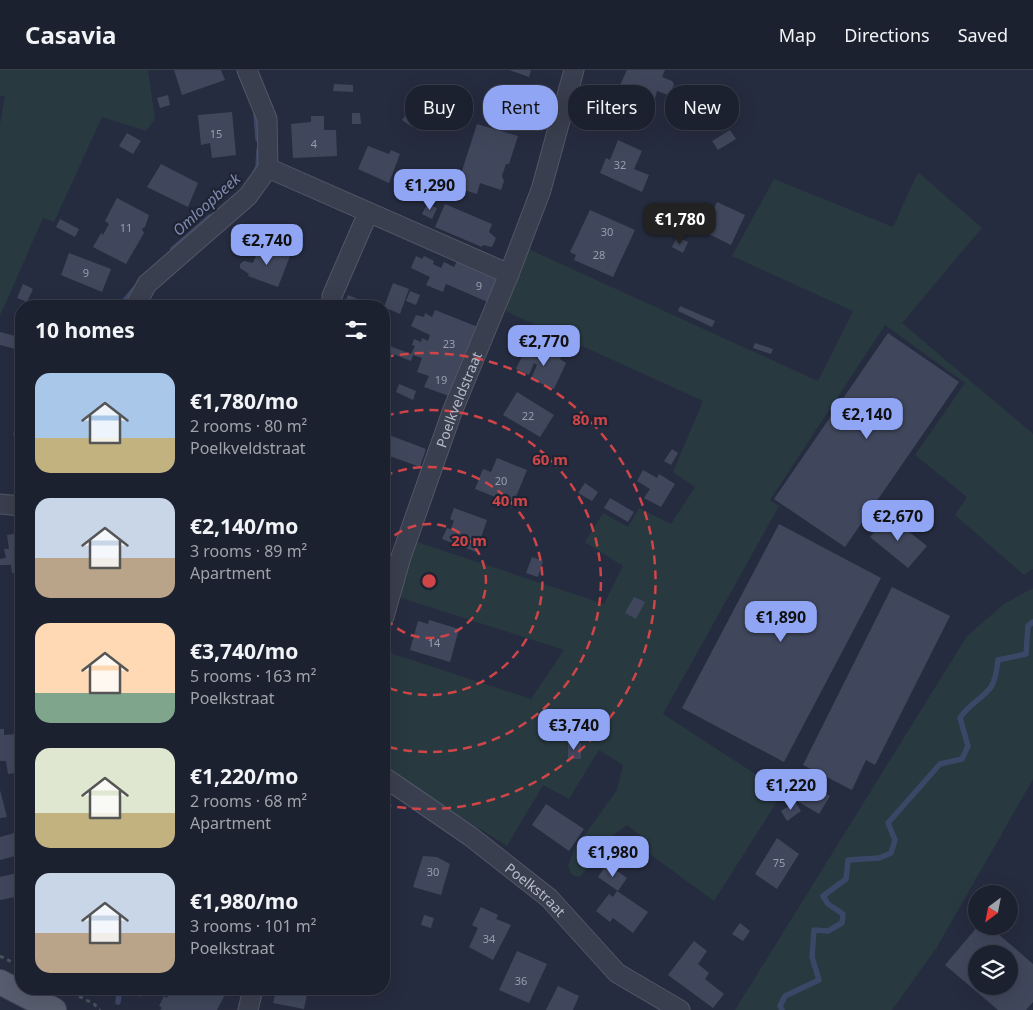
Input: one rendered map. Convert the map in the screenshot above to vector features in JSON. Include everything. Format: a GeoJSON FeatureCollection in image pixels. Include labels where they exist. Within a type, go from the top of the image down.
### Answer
{"type":"FeatureCollection","features":[{"type":"Feature","properties":{"kind":"main road"},"geometry":{"type":"LineString","coordinates":[[0,982],[15,990]]}},
{"type":"Feature","properties":{"kind":"main road"},"geometry":{"type":"LineString","coordinates":[[25,995],[54,1010]]}},
{"type":"Feature","properties":{"kind":"street"},"geometry":{"type":"LineString","coordinates":[[138,300],[147,284],[248,196],[268,168],[267,118],[247,70]]}},
{"type":"Feature","properties":{"kind":"street","name":"Poelkveldstraat"},"geometry":{"type":"LineString","coordinates":[[390,594],[400,556],[452,412],[509,274],[541,190],[574,70]]}},
{"type":"Feature","properties":{"kind":"street"},"geometry":{"type":"LineString","coordinates":[[268,168],[509,274]]}},
{"type":"Feature","properties":{"kind":"street"},"geometry":{"type":"LineString","coordinates":[[332,296],[368,213]]}},
{"type":"Feature","properties":{"kind":"street"},"geometry":{"type":"LineString","coordinates":[[0,504],[15,505]]}},
{"type":"Feature","properties":{"kind":"street","name":"Poelkstraat"},"geometry":{"type":"LineString","coordinates":[[390,780],[470,836],[549,898],[616,973],[680,1010]]}},
{"type":"Feature","properties":{"kind":"street"},"geometry":{"type":"LineString","coordinates":[[248,1010],[252,995]]}},
{"type":"Feature","properties":{"kind":"path"},"geometry":{"type":"LineString","coordinates":[[77,995],[94,1004],[100,1010]]}},
{"type":"Feature","properties":{"kind":"shaded area"},"geometry":{"type":"Polygon","coordinates":[[[0,70],[148,70],[155,119],[146,131],[102,117],[54,222],[43,218],[0,316],[0,124],[5,96],[0,96],[0,70]]]}},
{"type":"Feature","properties":{"kind":"shaded area"},"geometry":{"type":"Polygon","coordinates":[[[918,172],[982,228],[902,323],[1033,434],[1033,569],[1024,575],[955,515],[967,497],[915,455],[965,383],[885,325],[770,500],[779,506],[663,714],[783,792],[714,901],[647,852],[651,844],[627,825],[615,834],[580,877],[572,875],[568,866],[574,850],[617,790],[623,765],[599,750],[569,799],[543,785],[507,846],[390,772],[390,653],[531,699],[564,650],[395,596],[414,541],[604,604],[623,566],[585,542],[603,513],[628,527],[639,508],[671,524],[695,487],[673,472],[703,401],[501,309],[526,248],[818,381],[853,311],[732,256],[774,179],[893,227],[918,172]]]}},
{"type":"Feature","properties":{"kind":"shaded area"},"geometry":{"type":"Polygon","coordinates":[[[1033,588],[1033,779],[972,885],[968,885],[968,893],[937,947],[892,1010],[735,1010],[967,636],[1004,604],[1033,588]]]}},
{"type":"Feature","properties":{"kind":"building"},"geometry":{"type":"Polygon","coordinates":[[[174,70],[221,70],[225,80],[182,95],[174,70]]]}},
{"type":"Feature","properties":{"kind":"building"},"geometry":{"type":"Polygon","coordinates":[[[509,70],[531,70],[529,77],[509,70]]]}},
{"type":"Feature","properties":{"kind":"building"},"geometry":{"type":"Polygon","coordinates":[[[627,70],[665,70],[662,77],[672,81],[674,84],[665,85],[665,94],[657,91],[655,99],[655,85],[620,85],[627,70]]]}},
{"type":"Feature","properties":{"kind":"building"},"geometry":{"type":"Polygon","coordinates":[[[334,84],[353,85],[353,92],[333,91],[334,84]]]}},
{"type":"Feature","properties":{"kind":"building"},"geometry":{"type":"Polygon","coordinates":[[[168,95],[170,105],[160,108],[157,98],[168,95]]]}},
{"type":"Feature","properties":{"kind":"building"},"geometry":{"type":"Polygon","coordinates":[[[232,112],[236,155],[212,158],[210,143],[201,145],[198,115],[232,112]]]}},
{"type":"Feature","properties":{"kind":"building"},"geometry":{"type":"Polygon","coordinates":[[[352,113],[360,113],[361,124],[352,124],[352,113]]]}},
{"type":"Feature","properties":{"kind":"building"},"geometry":{"type":"Polygon","coordinates":[[[311,116],[324,116],[324,130],[336,130],[337,156],[293,158],[291,124],[311,122],[311,116]]]}},
{"type":"Feature","properties":{"kind":"building"},"geometry":{"type":"Polygon","coordinates":[[[477,124],[483,126],[483,130],[498,130],[518,136],[509,164],[506,164],[502,176],[504,181],[501,190],[480,183],[477,194],[454,187],[458,176],[460,177],[477,124]]]}},
{"type":"Feature","properties":{"kind":"building"},"geometry":{"type":"Polygon","coordinates":[[[730,130],[736,139],[718,150],[712,141],[730,130]]]}},
{"type":"Feature","properties":{"kind":"building"},"geometry":{"type":"Polygon","coordinates":[[[127,133],[141,141],[133,154],[119,146],[127,133]]]}},
{"type":"Feature","properties":{"kind":"building"},"geometry":{"type":"Polygon","coordinates":[[[618,140],[642,151],[634,169],[649,175],[642,192],[600,173],[606,158],[610,160],[618,140]]]}},
{"type":"Feature","properties":{"kind":"building"},"geometry":{"type":"Polygon","coordinates":[[[368,146],[389,154],[391,150],[400,154],[389,183],[358,169],[368,146]]]}},
{"type":"Feature","properties":{"kind":"building"},"geometry":{"type":"Polygon","coordinates":[[[161,164],[198,183],[188,207],[147,187],[161,164]]]}},
{"type":"Feature","properties":{"kind":"building"},"geometry":{"type":"Polygon","coordinates":[[[432,173],[442,177],[439,184],[429,180],[432,173]]]}},
{"type":"Feature","properties":{"kind":"building"},"geometry":{"type":"Polygon","coordinates":[[[117,198],[149,215],[145,227],[142,229],[144,233],[126,264],[93,247],[109,224],[105,221],[117,198]]]}},
{"type":"Feature","properties":{"kind":"building"},"geometry":{"type":"Polygon","coordinates":[[[717,202],[745,215],[731,245],[709,234],[712,226],[707,223],[717,202]]]}},
{"type":"Feature","properties":{"kind":"building"},"geometry":{"type":"Polygon","coordinates":[[[427,204],[437,208],[432,219],[422,214],[427,204]]]}},
{"type":"Feature","properties":{"kind":"building"},"geometry":{"type":"Polygon","coordinates":[[[445,204],[492,224],[489,232],[496,238],[492,247],[483,245],[482,247],[435,227],[445,204]]]}},
{"type":"Feature","properties":{"kind":"building"},"geometry":{"type":"Polygon","coordinates":[[[590,210],[635,230],[613,277],[574,260],[576,255],[570,252],[590,210]]]}},
{"type":"Feature","properties":{"kind":"building"},"geometry":{"type":"Polygon","coordinates":[[[60,219],[79,229],[75,237],[56,227],[60,219]]]}},
{"type":"Feature","properties":{"kind":"building"},"geometry":{"type":"Polygon","coordinates":[[[677,237],[688,242],[683,253],[672,247],[677,237]]]}},
{"type":"Feature","properties":{"kind":"building"},"geometry":{"type":"Polygon","coordinates":[[[261,244],[290,256],[278,287],[248,276],[249,274],[240,268],[240,264],[244,261],[253,263],[261,244]]]}},
{"type":"Feature","properties":{"kind":"building"},"geometry":{"type":"Polygon","coordinates":[[[69,253],[111,269],[102,292],[61,275],[69,253]]]}},
{"type":"Feature","properties":{"kind":"building"},"geometry":{"type":"Polygon","coordinates":[[[416,256],[422,259],[424,256],[434,261],[433,264],[441,268],[444,262],[454,267],[457,261],[500,280],[490,303],[446,284],[443,292],[426,285],[430,277],[411,268],[416,256]]]}},
{"type":"Feature","properties":{"kind":"building"},"geometry":{"type":"Polygon","coordinates":[[[393,283],[409,289],[400,314],[390,310],[390,300],[387,300],[393,283]]]}},
{"type":"Feature","properties":{"kind":"building"},"geometry":{"type":"Polygon","coordinates":[[[23,284],[33,289],[28,300],[17,298],[23,284]]]}},
{"type":"Feature","properties":{"kind":"building"},"geometry":{"type":"Polygon","coordinates":[[[410,291],[420,295],[416,305],[406,301],[410,291]]]}},
{"type":"Feature","properties":{"kind":"building"},"geometry":{"type":"Polygon","coordinates":[[[348,295],[360,300],[346,300],[348,295]]]}},
{"type":"Feature","properties":{"kind":"building"},"geometry":{"type":"Polygon","coordinates":[[[680,306],[715,321],[712,327],[678,311],[680,306]]]}},
{"type":"Feature","properties":{"kind":"building"},"geometry":{"type":"Polygon","coordinates":[[[435,310],[478,327],[449,396],[424,387],[429,376],[417,372],[422,358],[413,355],[411,361],[390,353],[390,346],[411,354],[415,346],[412,345],[414,339],[421,342],[422,338],[428,341],[430,335],[411,326],[416,315],[424,317],[425,313],[432,317],[435,310]]]}},
{"type":"Feature","properties":{"kind":"building"},"geometry":{"type":"Polygon","coordinates":[[[0,332],[15,336],[15,349],[0,345],[0,332]]]}},
{"type":"Feature","properties":{"kind":"building"},"geometry":{"type":"Polygon","coordinates":[[[888,333],[959,382],[845,547],[774,499],[888,333]]]}},
{"type":"Feature","properties":{"kind":"building"},"geometry":{"type":"Polygon","coordinates":[[[755,343],[773,349],[771,354],[753,348],[755,343]]]}},
{"type":"Feature","properties":{"kind":"building"},"geometry":{"type":"Polygon","coordinates":[[[551,345],[564,351],[560,359],[566,363],[554,389],[531,379],[537,365],[534,363],[529,375],[516,369],[524,352],[543,361],[551,345]]]}},
{"type":"Feature","properties":{"kind":"building"},"geometry":{"type":"Polygon","coordinates":[[[399,384],[416,391],[413,400],[396,392],[399,384]]]}},
{"type":"Feature","properties":{"kind":"building"},"geometry":{"type":"Polygon","coordinates":[[[517,392],[554,415],[540,437],[503,415],[517,392]]]}},
{"type":"Feature","properties":{"kind":"building"},"geometry":{"type":"Polygon","coordinates":[[[390,435],[426,449],[420,467],[390,456],[390,435]]]}},
{"type":"Feature","properties":{"kind":"building"},"geometry":{"type":"Polygon","coordinates":[[[672,449],[678,453],[671,465],[664,461],[672,449]]]}},
{"type":"Feature","properties":{"kind":"building"},"geometry":{"type":"Polygon","coordinates":[[[497,458],[527,470],[513,504],[475,489],[483,469],[491,472],[497,458]]]}},
{"type":"Feature","properties":{"kind":"building"},"geometry":{"type":"Polygon","coordinates":[[[643,470],[657,478],[659,474],[675,484],[661,507],[644,498],[650,489],[637,481],[643,470]]]}},
{"type":"Feature","properties":{"kind":"building"},"geometry":{"type":"Polygon","coordinates":[[[585,483],[598,492],[592,501],[578,493],[585,483]]]}},
{"type":"Feature","properties":{"kind":"building"},"geometry":{"type":"Polygon","coordinates":[[[610,498],[634,512],[628,522],[604,508],[610,498]]]}},
{"type":"Feature","properties":{"kind":"building"},"geometry":{"type":"Polygon","coordinates":[[[454,508],[487,520],[476,552],[442,539],[447,528],[451,529],[454,521],[450,519],[454,508]]]}},
{"type":"Feature","properties":{"kind":"building"},"geometry":{"type":"Polygon","coordinates":[[[888,515],[927,546],[908,568],[870,537],[888,515]]]}},
{"type":"Feature","properties":{"kind":"building"},"geometry":{"type":"Polygon","coordinates":[[[779,524],[881,578],[784,762],[682,708],[779,524]]]}},
{"type":"Feature","properties":{"kind":"building"},"geometry":{"type":"Polygon","coordinates":[[[15,534],[15,573],[12,573],[11,565],[0,565],[0,559],[6,558],[4,549],[9,549],[7,535],[15,534]]]}},
{"type":"Feature","properties":{"kind":"building"},"geometry":{"type":"Polygon","coordinates":[[[532,557],[543,561],[538,577],[526,573],[532,557]]]}},
{"type":"Feature","properties":{"kind":"building"},"geometry":{"type":"Polygon","coordinates":[[[892,587],[950,616],[875,765],[866,760],[852,790],[803,765],[892,587]]]}},
{"type":"Feature","properties":{"kind":"building"},"geometry":{"type":"Polygon","coordinates":[[[634,597],[645,602],[636,619],[625,613],[634,597]]]}},
{"type":"Feature","properties":{"kind":"building"},"geometry":{"type":"Polygon","coordinates":[[[429,620],[459,629],[450,662],[410,650],[418,621],[428,624],[429,620]]]}},
{"type":"Feature","properties":{"kind":"building"},"geometry":{"type":"Polygon","coordinates":[[[0,729],[4,729],[4,735],[15,734],[15,773],[8,774],[6,761],[0,761],[0,729]]]}},
{"type":"Feature","properties":{"kind":"building"},"geometry":{"type":"Polygon","coordinates":[[[568,743],[581,743],[581,759],[568,759],[568,743]]]}},
{"type":"Feature","properties":{"kind":"building"},"geometry":{"type":"Polygon","coordinates":[[[798,777],[830,796],[819,814],[787,795],[798,777]]]}},
{"type":"Feature","properties":{"kind":"building"},"geometry":{"type":"Polygon","coordinates":[[[0,790],[7,817],[0,818],[0,790]]]}},
{"type":"Feature","properties":{"kind":"building"},"geometry":{"type":"Polygon","coordinates":[[[795,802],[801,811],[787,821],[781,811],[795,802]]]}},
{"type":"Feature","properties":{"kind":"building"},"geometry":{"type":"Polygon","coordinates":[[[546,804],[584,829],[569,851],[532,825],[546,804]]]}},
{"type":"Feature","properties":{"kind":"building"},"geometry":{"type":"Polygon","coordinates":[[[14,833],[15,856],[0,860],[0,837],[14,833]]]}},
{"type":"Feature","properties":{"kind":"building"},"geometry":{"type":"Polygon","coordinates":[[[777,838],[799,854],[777,889],[755,874],[777,838]]]}},
{"type":"Feature","properties":{"kind":"building"},"geometry":{"type":"Polygon","coordinates":[[[423,856],[437,857],[450,864],[441,895],[413,887],[423,856]]]}},
{"type":"Feature","properties":{"kind":"building"},"geometry":{"type":"Polygon","coordinates":[[[605,867],[609,870],[611,867],[627,878],[618,891],[598,877],[605,867]]]}},
{"type":"Feature","properties":{"kind":"building"},"geometry":{"type":"Polygon","coordinates":[[[15,873],[15,897],[0,900],[0,877],[15,873]]]}},
{"type":"Feature","properties":{"kind":"building"},"geometry":{"type":"Polygon","coordinates":[[[617,891],[648,912],[633,933],[613,918],[610,922],[596,911],[609,894],[613,897],[617,891]]]}},
{"type":"Feature","properties":{"kind":"building"},"geometry":{"type":"Polygon","coordinates":[[[481,907],[498,915],[496,919],[511,925],[493,960],[469,947],[478,928],[472,925],[481,907]]]}},
{"type":"Feature","properties":{"kind":"building"},"geometry":{"type":"Polygon","coordinates":[[[424,915],[434,918],[431,928],[421,925],[424,915]]]}},
{"type":"Feature","properties":{"kind":"building"},"geometry":{"type":"Polygon","coordinates":[[[740,923],[750,931],[743,941],[732,934],[740,923]]]}},
{"type":"Feature","properties":{"kind":"building"},"geometry":{"type":"Polygon","coordinates":[[[970,935],[999,935],[1011,945],[968,945],[968,985],[945,965],[970,935]]]}},
{"type":"Feature","properties":{"kind":"building"},"geometry":{"type":"Polygon","coordinates":[[[694,941],[707,951],[698,964],[709,973],[705,979],[724,994],[713,1008],[668,975],[694,941]]]}},
{"type":"Feature","properties":{"kind":"building"},"geometry":{"type":"Polygon","coordinates":[[[517,951],[547,964],[529,1003],[499,990],[517,951]]]}},
{"type":"Feature","properties":{"kind":"building"},"geometry":{"type":"Polygon","coordinates":[[[1018,951],[1033,964],[1033,1002],[1026,1010],[998,1010],[980,995],[1018,995],[1018,951]]]}},
{"type":"Feature","properties":{"kind":"building"},"geometry":{"type":"Polygon","coordinates":[[[558,986],[579,996],[573,1010],[546,1010],[558,986]]]}},
{"type":"Feature","properties":{"kind":"building"},"geometry":{"type":"Polygon","coordinates":[[[169,995],[225,995],[217,1010],[160,1010],[162,1008],[159,1006],[164,996],[167,998],[169,995]]]}},
{"type":"Feature","properties":{"kind":"building"},"geometry":{"type":"Polygon","coordinates":[[[275,995],[307,995],[304,1009],[273,1003],[275,995]]]}},
{"type":"Feature","properties":{"kind":"waterway","name":"Omloopbeek"},"geometry":{"type":"LineString","coordinates":[[256,113],[258,139]]}},
{"type":"Feature","properties":{"kind":"waterway","name":"Omloopbeek"},"geometry":{"type":"LineString","coordinates":[[255,173],[258,167],[259,150]]}},
{"type":"Feature","properties":{"kind":"waterway","name":"Omloopbeek"},"geometry":{"type":"LineString","coordinates":[[173,249],[210,217]]}},
{"type":"Feature","properties":{"kind":"waterway","name":"Omloopbeek"},"geometry":{"type":"LineString","coordinates":[[125,300],[139,284]]}},
{"type":"Feature","properties":{"kind":"waterway"},"geometry":{"type":"LineString","coordinates":[[782,1010],[780,1006],[785,996],[819,980],[812,957],[814,930],[828,931],[842,923],[843,914],[828,904],[823,896],[846,879],[848,860],[879,858],[891,853],[895,840],[888,823],[940,764],[962,759],[968,746],[960,718],[991,687],[998,660],[1026,654],[1028,626],[1033,622]]}},
{"type":"Feature","properties":{"kind":"waterway","name":"Omloopbeek"},"geometry":{"type":"LineString","coordinates":[[118,1002],[119,995]]}}]}
